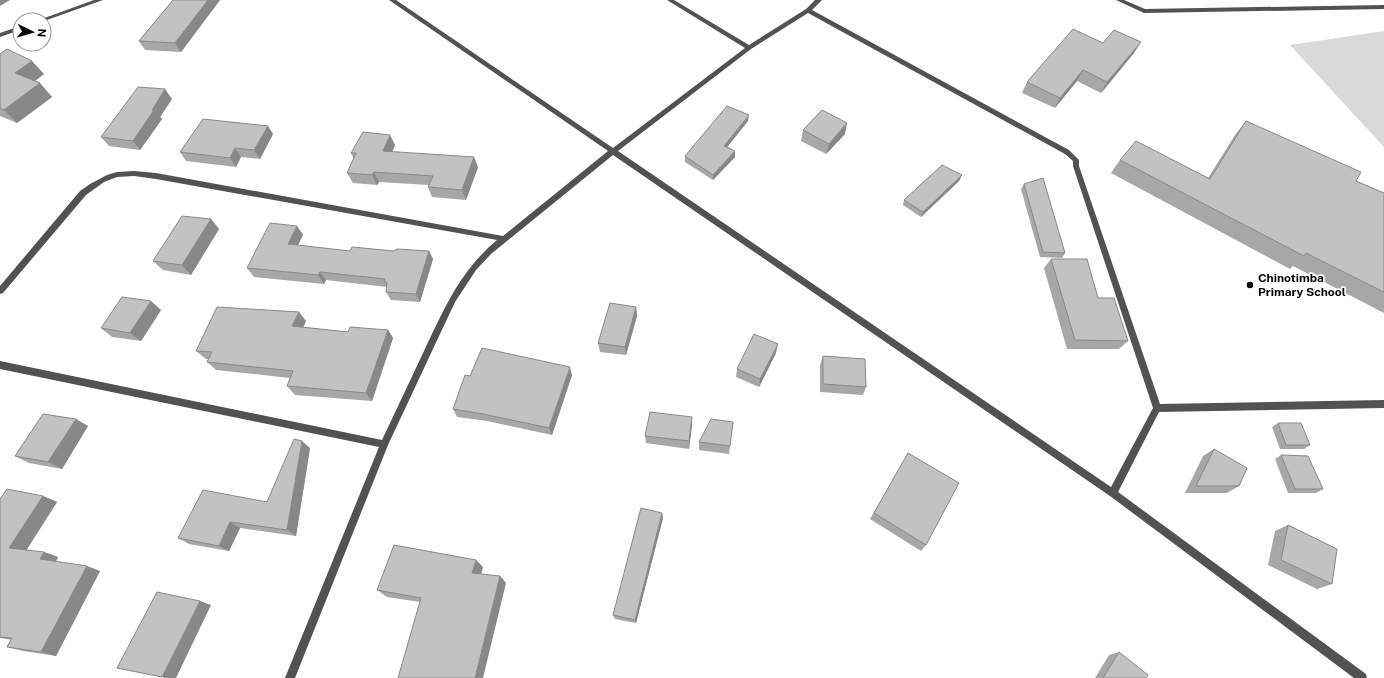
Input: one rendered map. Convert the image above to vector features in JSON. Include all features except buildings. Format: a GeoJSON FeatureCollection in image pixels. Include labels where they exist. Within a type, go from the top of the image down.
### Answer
{"type":"FeatureCollection","features":[{"type":"Feature","properties":{"kind":"street"},"geometry":{"type":"LineString","coordinates":[[52,17],[100,0]]}},
{"type":"Feature","properties":{"kind":"street"},"geometry":{"type":"LineString","coordinates":[[392,0],[1113,493],[1362,678]]}},
{"type":"Feature","properties":{"kind":"street"},"geometry":{"type":"LineString","coordinates":[[670,0],[749,48]]}},
{"type":"Feature","properties":{"kind":"street"},"geometry":{"type":"LineString","coordinates":[[290,678],[384,444],[452,300],[473,268],[488,252],[613,151],[749,48],[808,10],[819,0]]}},
{"type":"Feature","properties":{"kind":"street"},"geometry":{"type":"LineString","coordinates":[[1119,0],[1144,11],[1384,7]]}},
{"type":"Feature","properties":{"kind":"street"},"geometry":{"type":"LineString","coordinates":[[808,10],[1072,155],[1076,160],[1076,166],[1157,408],[1113,493]]}},
{"type":"Feature","properties":{"kind":"street"},"geometry":{"type":"LineString","coordinates":[[0,35],[12,31]]}},
{"type":"Feature","properties":{"kind":"street"},"geometry":{"type":"LineString","coordinates":[[0,291],[82,193],[98,181],[117,174],[135,173],[156,176],[505,239]]}},
{"type":"Feature","properties":{"kind":"street"},"geometry":{"type":"LineString","coordinates":[[0,365],[384,444]]}},
{"type":"Feature","properties":{"kind":"street"},"geometry":{"type":"LineString","coordinates":[[1157,408],[1384,404]]}},
{"type":"Feature","properties":{"kind":"shaded area"},"geometry":{"type":"Polygon","coordinates":[[[1384,31],[1384,147],[1290,45],[1384,31]]]}},
{"type":"Feature","properties":{"kind":"place","name":"Chinotimba Primary School"},"geometry":{"type":"Point","coordinates":[1250,285]}}]}
